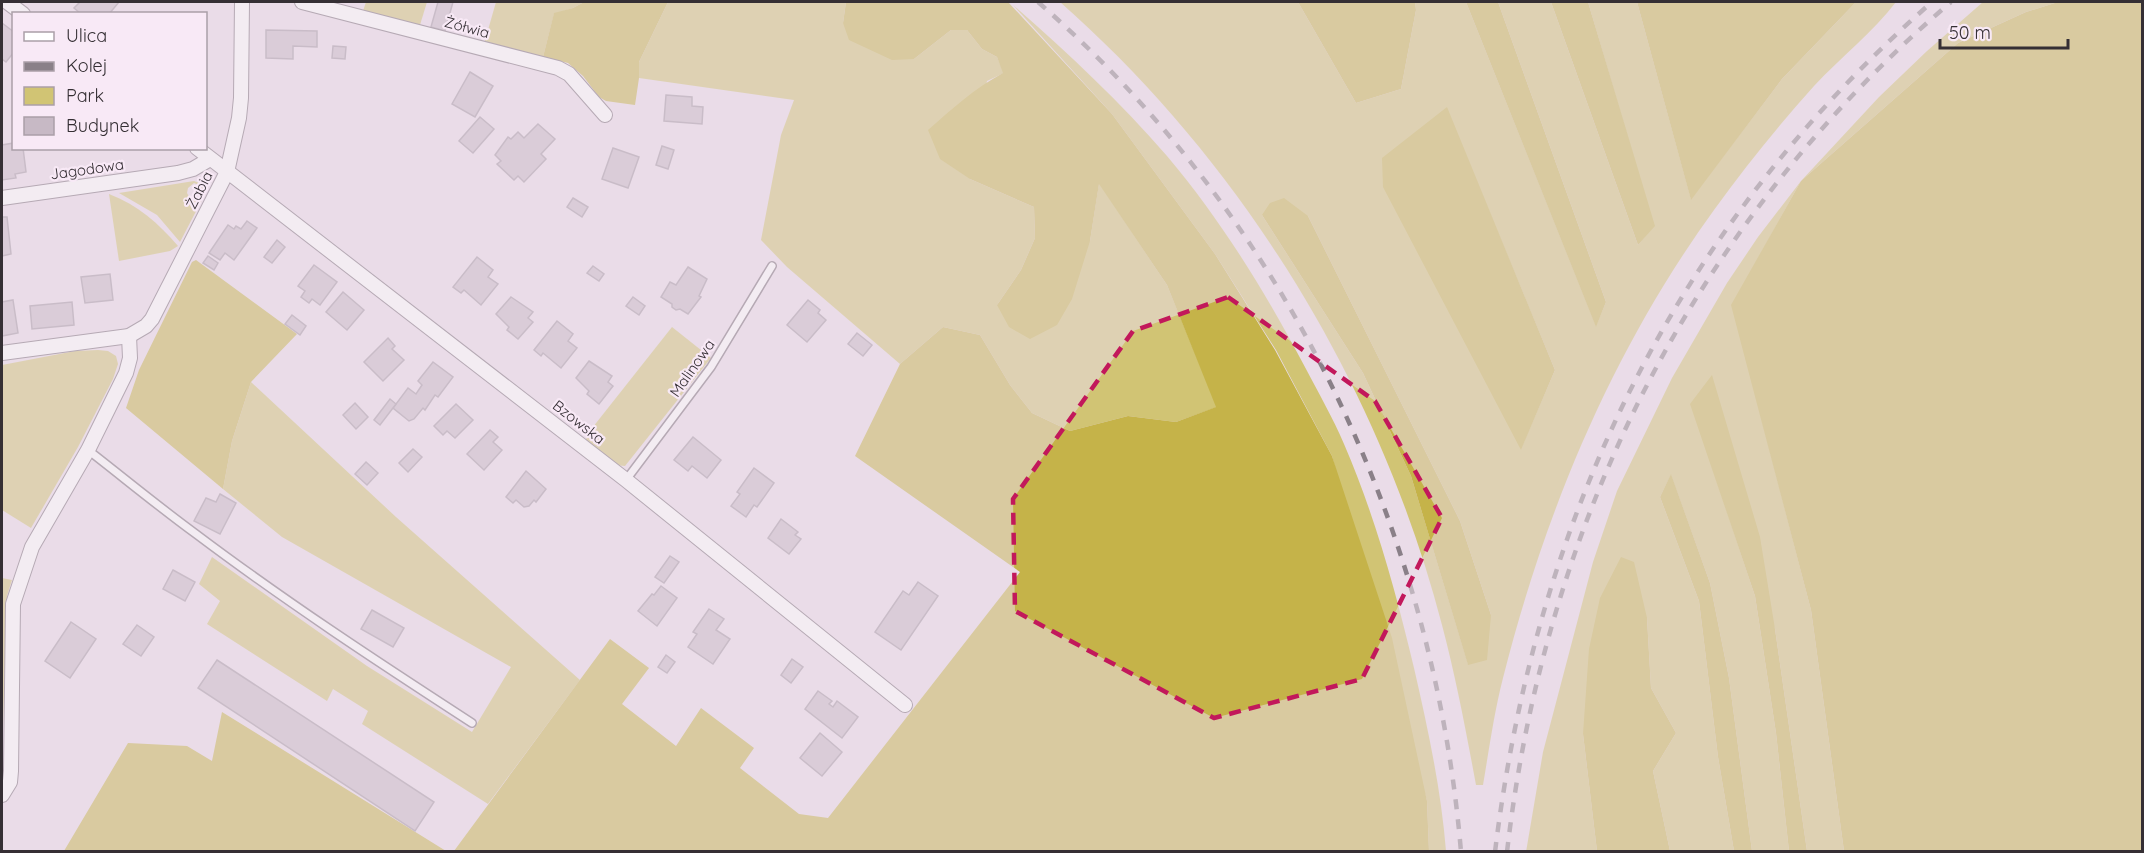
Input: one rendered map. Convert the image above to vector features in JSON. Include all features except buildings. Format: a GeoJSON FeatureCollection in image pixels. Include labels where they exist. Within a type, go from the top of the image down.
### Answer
{"type":"FeatureCollection","features":[{"type":"Feature","properties":{"kind":"street"},"geometry":{"type":"LineString","coordinates":[[8,2],[20,12]]}},
{"type":"Feature","properties":{"kind":"street","name":"Żabia"},"geometry":{"type":"LineString","coordinates":[[2,353],[129,336],[146,326],[152,319],[227,172],[242,98],[242,2]]}},
{"type":"Feature","properties":{"kind":"street","name":"Żółwia"},"geometry":{"type":"LineString","coordinates":[[302,2],[558,68],[569,75],[605,115]]}},
{"type":"Feature","properties":{"kind":"street","name":"Bzowska"},"geometry":{"type":"LineString","coordinates":[[199,150],[626,480],[905,705]]}},
{"type":"Feature","properties":{"kind":"street","name":"Jagodowa"},"geometry":{"type":"LineString","coordinates":[[2,198],[178,173],[193,169],[210,159]]}},
{"type":"Feature","properties":{"kind":"street"},"geometry":{"type":"LineString","coordinates":[[2,795],[10,782],[11,771],[13,604],[32,547],[88,450],[126,373],[130,358],[129,336]]}},
{"type":"Feature","properties":{"kind":"lane","name":"Malinowa"},"geometry":{"type":"LineString","coordinates":[[626,480],[711,367],[772,266]]}},
{"type":"Feature","properties":{"kind":"lane"},"geometry":{"type":"LineString","coordinates":[[88,450],[270,588],[360,651],[472,723]]}},
{"type":"Feature","properties":{"kind":"highlighted area"},"geometry":{"type":"Polygon","coordinates":[[[1228,297],[1375,401],[1442,518],[1362,679],[1214,718],[1015,611],[1013,499],[1133,331],[1228,297]]]}},
{"type":"Feature","properties":{"kind":"green space"},"geometry":{"type":"Polygon","coordinates":[[[366,2],[427,2],[420,25],[363,11],[366,2]]]}},
{"type":"Feature","properties":{"kind":"green space"},"geometry":{"type":"Polygon","coordinates":[[[496,2],[584,2],[554,14],[543,57],[484,44],[496,2]]]}},
{"type":"Feature","properties":{"kind":"green space"},"geometry":{"type":"Polygon","coordinates":[[[668,2],[846,2],[843,23],[914,59],[951,30],[967,30],[982,49],[997,57],[1004,73],[987,81],[970,179],[1034,207],[1035,238],[1021,270],[997,305],[1090,241],[1099,183],[1167,285],[1217,407],[1176,422],[1128,416],[1070,431],[1032,413],[1010,385],[980,335],[943,327],[900,364],[787,267],[761,240],[781,135],[794,100],[639,78],[639,62],[668,2]]]}},
{"type":"Feature","properties":{"kind":"green space"},"geometry":{"type":"Polygon","coordinates":[[[1060,2],[1298,2],[1356,103],[1401,89],[1416,10],[1415,2],[1466,2],[1596,326],[1606,302],[1498,2],[1551,2],[1638,245],[1654,226],[1588,2],[1637,2],[1691,199],[1782,79],[1856,2],[1896,2],[1814,86],[1775,131],[1714,210],[1644,318],[1586,434],[1539,554],[1503,678],[1483,785],[1476,785],[1447,645],[1415,537],[1382,450],[1342,366],[1297,285],[1245,208],[1189,134],[1127,66],[1060,2]],[[1446,107],[1521,449],[1555,370],[1446,107]],[[1262,215],[1363,373],[1411,476],[1468,664],[1491,615],[1460,521],[1308,216],[1262,215]]]}},
{"type":"Feature","properties":{"kind":"green space"},"geometry":{"type":"Polygon","coordinates":[[[1983,2],[2058,2],[2026,12],[1958,43],[1801,181],[1879,97],[1983,2]]]}},
{"type":"Feature","properties":{"kind":"green space"},"geometry":{"type":"Polygon","coordinates":[[[1013,5],[1112,97],[1187,181],[1225,232],[1259,286],[1331,415],[1365,499],[1400,611],[1433,759],[1446,851],[1429,851],[1427,801],[1332,456],[1276,350],[1215,254],[1112,114],[1013,5]]]}},
{"type":"Feature","properties":{"kind":"green space"},"geometry":{"type":"Polygon","coordinates":[[[194,181],[204,185],[205,194],[180,242],[157,215],[119,193],[194,181]],[[194,183],[188,188],[188,195],[194,198],[199,197],[202,191],[201,186],[194,183]]]}},
{"type":"Feature","properties":{"kind":"green space"},"geometry":{"type":"Polygon","coordinates":[[[1801,181],[1732,305],[1811,610],[1844,851],[1807,851],[1775,629],[1691,404],[1755,596],[1776,733],[1789,851],[1752,851],[1729,678],[1710,583],[1671,475],[1660,497],[1699,601],[1718,757],[1734,851],[1670,851],[1653,771],[1676,733],[1651,688],[1647,618],[1583,734],[1597,851],[1526,852],[1543,752],[1593,562],[1617,491],[1672,378],[1727,283],[1758,237],[1801,181]]]}},
{"type":"Feature","properties":{"kind":"green space"},"geometry":{"type":"Polygon","coordinates":[[[109,194],[147,216],[178,246],[170,251],[119,261],[109,194]]]}},
{"type":"Feature","properties":{"kind":"green space"},"geometry":{"type":"Polygon","coordinates":[[[672,327],[711,358],[625,466],[615,465],[585,442],[589,432],[672,327]]]}},
{"type":"Feature","properties":{"kind":"green space"},"geometry":{"type":"Polygon","coordinates":[[[75,351],[108,351],[116,356],[118,364],[113,379],[78,447],[31,528],[2,510],[2,365],[75,351]]]}},
{"type":"Feature","properties":{"kind":"green space"},"geometry":{"type":"Polygon","coordinates":[[[251,382],[396,517],[580,680],[488,804],[362,724],[368,711],[333,689],[327,701],[207,624],[220,601],[199,584],[212,557],[367,666],[472,732],[511,667],[282,537],[223,489],[232,441],[251,382]]]}},
{"type":"Feature","properties":{"kind":"green space"},"geometry":{"type":"Polygon","coordinates":[[[2,578],[12,580],[7,596],[2,763],[2,578]]]}},
{"type":"Feature","properties":{"kind":"shaded area"},"geometry":{"type":"Polygon","coordinates":[[[584,2],[668,2],[639,62],[635,105],[606,101],[599,97],[583,76],[568,63],[543,57],[554,13],[573,8],[584,2]]]}},
{"type":"Feature","properties":{"kind":"shaded area"},"geometry":{"type":"Polygon","coordinates":[[[846,2],[1008,2],[1112,114],[1215,254],[1275,350],[1332,456],[1392,638],[1427,801],[1429,851],[454,851],[610,639],[649,668],[622,704],[676,746],[701,708],[754,748],[740,768],[799,814],[828,818],[1020,572],[855,456],[900,364],[943,327],[980,335],[1010,385],[1032,413],[1070,431],[1128,416],[1176,422],[1216,407],[1167,285],[1099,184],[1090,241],[1072,299],[1057,325],[1030,339],[1009,327],[997,305],[1021,270],[1035,238],[1034,207],[970,179],[940,159],[928,130],[973,92],[1003,73],[997,57],[982,49],[967,30],[951,30],[914,59],[892,60],[849,40],[843,23],[846,2]]]}},
{"type":"Feature","properties":{"kind":"shaded area"},"geometry":{"type":"Polygon","coordinates":[[[1298,2],[1415,2],[1416,10],[1401,89],[1356,103],[1298,2]]]}},
{"type":"Feature","properties":{"kind":"shaded area"},"geometry":{"type":"Polygon","coordinates":[[[1466,2],[1498,2],[1606,302],[1596,327],[1466,2]]]}},
{"type":"Feature","properties":{"kind":"shaded area"},"geometry":{"type":"Polygon","coordinates":[[[1551,2],[1588,2],[1655,226],[1638,245],[1551,2]]]}},
{"type":"Feature","properties":{"kind":"shaded area"},"geometry":{"type":"Polygon","coordinates":[[[1637,2],[1856,2],[1782,79],[1691,200],[1637,2]]]}},
{"type":"Feature","properties":{"kind":"shaded area"},"geometry":{"type":"Polygon","coordinates":[[[2058,2],[2142,2],[2142,851],[1844,851],[1811,610],[1731,305],[1801,181],[1958,43],[2026,12],[2058,2]]]}},
{"type":"Feature","properties":{"kind":"shaded area"},"geometry":{"type":"Polygon","coordinates":[[[1447,107],[1555,370],[1521,450],[1383,187],[1382,158],[1447,107]]]}},
{"type":"Feature","properties":{"kind":"shaded area"},"geometry":{"type":"Polygon","coordinates":[[[1284,198],[1308,216],[1460,521],[1491,615],[1487,660],[1468,665],[1411,476],[1363,373],[1262,215],[1270,203],[1284,198]]]}},
{"type":"Feature","properties":{"kind":"shaded area"},"geometry":{"type":"Polygon","coordinates":[[[196,260],[297,334],[251,382],[232,441],[223,489],[126,408],[139,370],[192,262],[196,260]]]}},
{"type":"Feature","properties":{"kind":"shaded area"},"geometry":{"type":"Polygon","coordinates":[[[1712,375],[1760,537],[1807,851],[1789,851],[1776,733],[1755,596],[1690,404],[1712,375]]]}},
{"type":"Feature","properties":{"kind":"shaded area"},"geometry":{"type":"Polygon","coordinates":[[[1671,474],[1710,583],[1729,678],[1752,851],[1734,851],[1718,757],[1699,601],[1660,497],[1671,474]]]}},
{"type":"Feature","properties":{"kind":"shaded area"},"geometry":{"type":"Polygon","coordinates":[[[1621,557],[1634,562],[1647,618],[1651,688],[1676,733],[1653,771],[1670,851],[1597,851],[1583,734],[1589,649],[1600,598],[1621,557]]]}},
{"type":"Feature","properties":{"kind":"shaded area"},"geometry":{"type":"Polygon","coordinates":[[[222,712],[446,851],[64,851],[128,743],[187,746],[212,761],[222,712]]]}},
{"type":"Feature","properties":{"kind":"railway"},"geometry":{"type":"LineString","coordinates":[[1038,2],[1126,87],[1204,180],[1273,280],[1332,386],[1380,497],[1418,613],[1445,731],[1461,852]]}},
{"type":"Feature","properties":{"kind":"railway"},"geometry":{"type":"LineString","coordinates":[[1495,852],[1515,728],[1545,609],[1584,494],[1633,385],[1692,281],[1761,182],[1841,89],[1932,2]]}},
{"type":"Feature","properties":{"kind":"railway"},"geometry":{"type":"LineString","coordinates":[[1507,852],[1527,729],[1557,610],[1597,494],[1648,384],[1708,279],[1779,180],[1860,87],[1951,2]]}}]}
